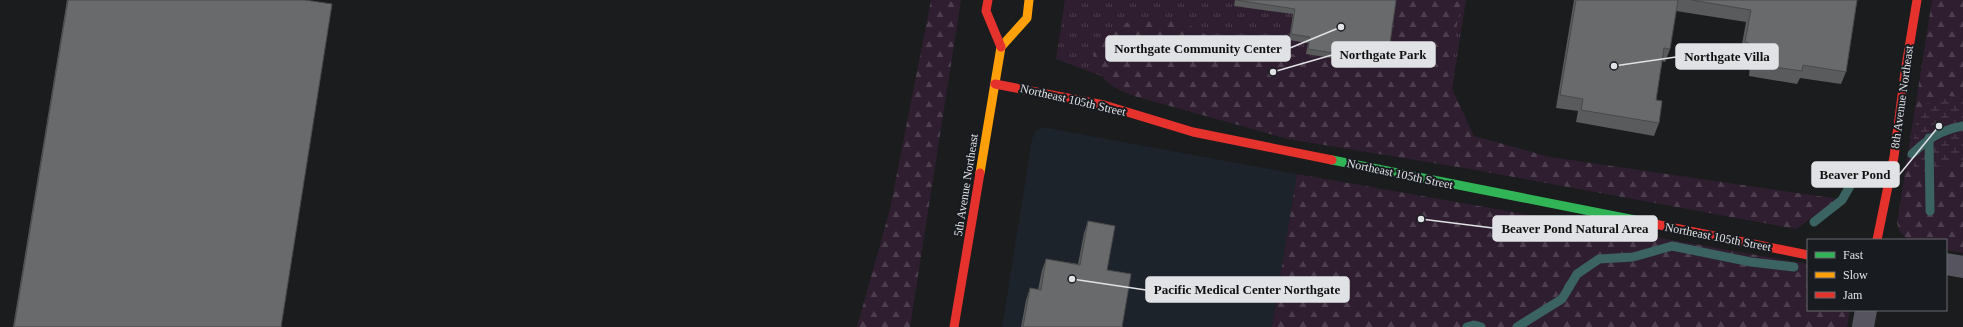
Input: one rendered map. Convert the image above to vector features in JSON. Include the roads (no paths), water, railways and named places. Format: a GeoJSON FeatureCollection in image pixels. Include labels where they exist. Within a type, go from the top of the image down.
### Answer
{"type":"FeatureCollection","features":[{"type":"Feature","properties":{"kind":"street"},"geometry":{"type":"LineString","coordinates":[[988,0],[986,11],[1001,47],[1026,18],[1029,0]]}},
{"type":"Feature","properties":{"kind":"street","name":"8th Avenue Northeast"},"geometry":{"type":"LineString","coordinates":[[1878,239],[1894,157],[1905,72],[1917,0]]}},
{"type":"Feature","properties":{"kind":"street","name":"5th Avenue Northeast"},"geometry":{"type":"LineString","coordinates":[[954,327],[1001,47]]}},
{"type":"Feature","properties":{"kind":"street","name":"Northeast 105th Street"},"geometry":{"type":"LineString","coordinates":[[995,84],[1104,105],[1193,132],[1480,191],[1807,255]]}},
{"type":"Feature","properties":{"kind":"street"},"geometry":{"type":"LineString","coordinates":[[1947,264],[1963,267]]}},
{"type":"Feature","properties":{"kind":"street"},"geometry":{"type":"LineString","coordinates":[[1863,327],[1866,311]]}},
{"type":"Feature","properties":{"kind":"waterway"},"geometry":{"type":"LineString","coordinates":[[1912,154],[1935,136],[1947,130],[1963,126]]}},
{"type":"Feature","properties":{"kind":"waterway"},"geometry":{"type":"LineString","coordinates":[[1929,138],[1930,211]]}},
{"type":"Feature","properties":{"kind":"waterway"},"geometry":{"type":"LineString","coordinates":[[1814,222],[1842,200],[1854,179],[1866,172]]}},
{"type":"Feature","properties":{"kind":"waterway"},"geometry":{"type":"LineString","coordinates":[[1517,327],[1562,299],[1577,274],[1599,259],[1633,257],[1672,246],[1751,262],[1794,267]]}},
{"type":"Feature","properties":{"kind":"waterway"},"geometry":{"type":"LineString","coordinates":[[1467,327],[1474,325],[1481,327]]}},
{"type":"Feature","properties":{"kind":"place","name":"Northgate Community Center"},"geometry":{"type":"Point","coordinates":[1341,27]}},
{"type":"Feature","properties":{"kind":"place","name":"Northgate Villa"},"geometry":{"type":"Point","coordinates":[1614,66]}},
{"type":"Feature","properties":{"kind":"place","name":"Northgate Park"},"geometry":{"type":"Point","coordinates":[1273,72]}},
{"type":"Feature","properties":{"kind":"place","name":"Beaver Pond"},"geometry":{"type":"Point","coordinates":[1939,126]}},
{"type":"Feature","properties":{"kind":"place","name":"Beaver Pond Natural Area"},"geometry":{"type":"Point","coordinates":[1421,219]}},
{"type":"Feature","properties":{"kind":"place","name":"Pacific Medical Center Northgate"},"geometry":{"type":"Point","coordinates":[1072,279]}}]}
